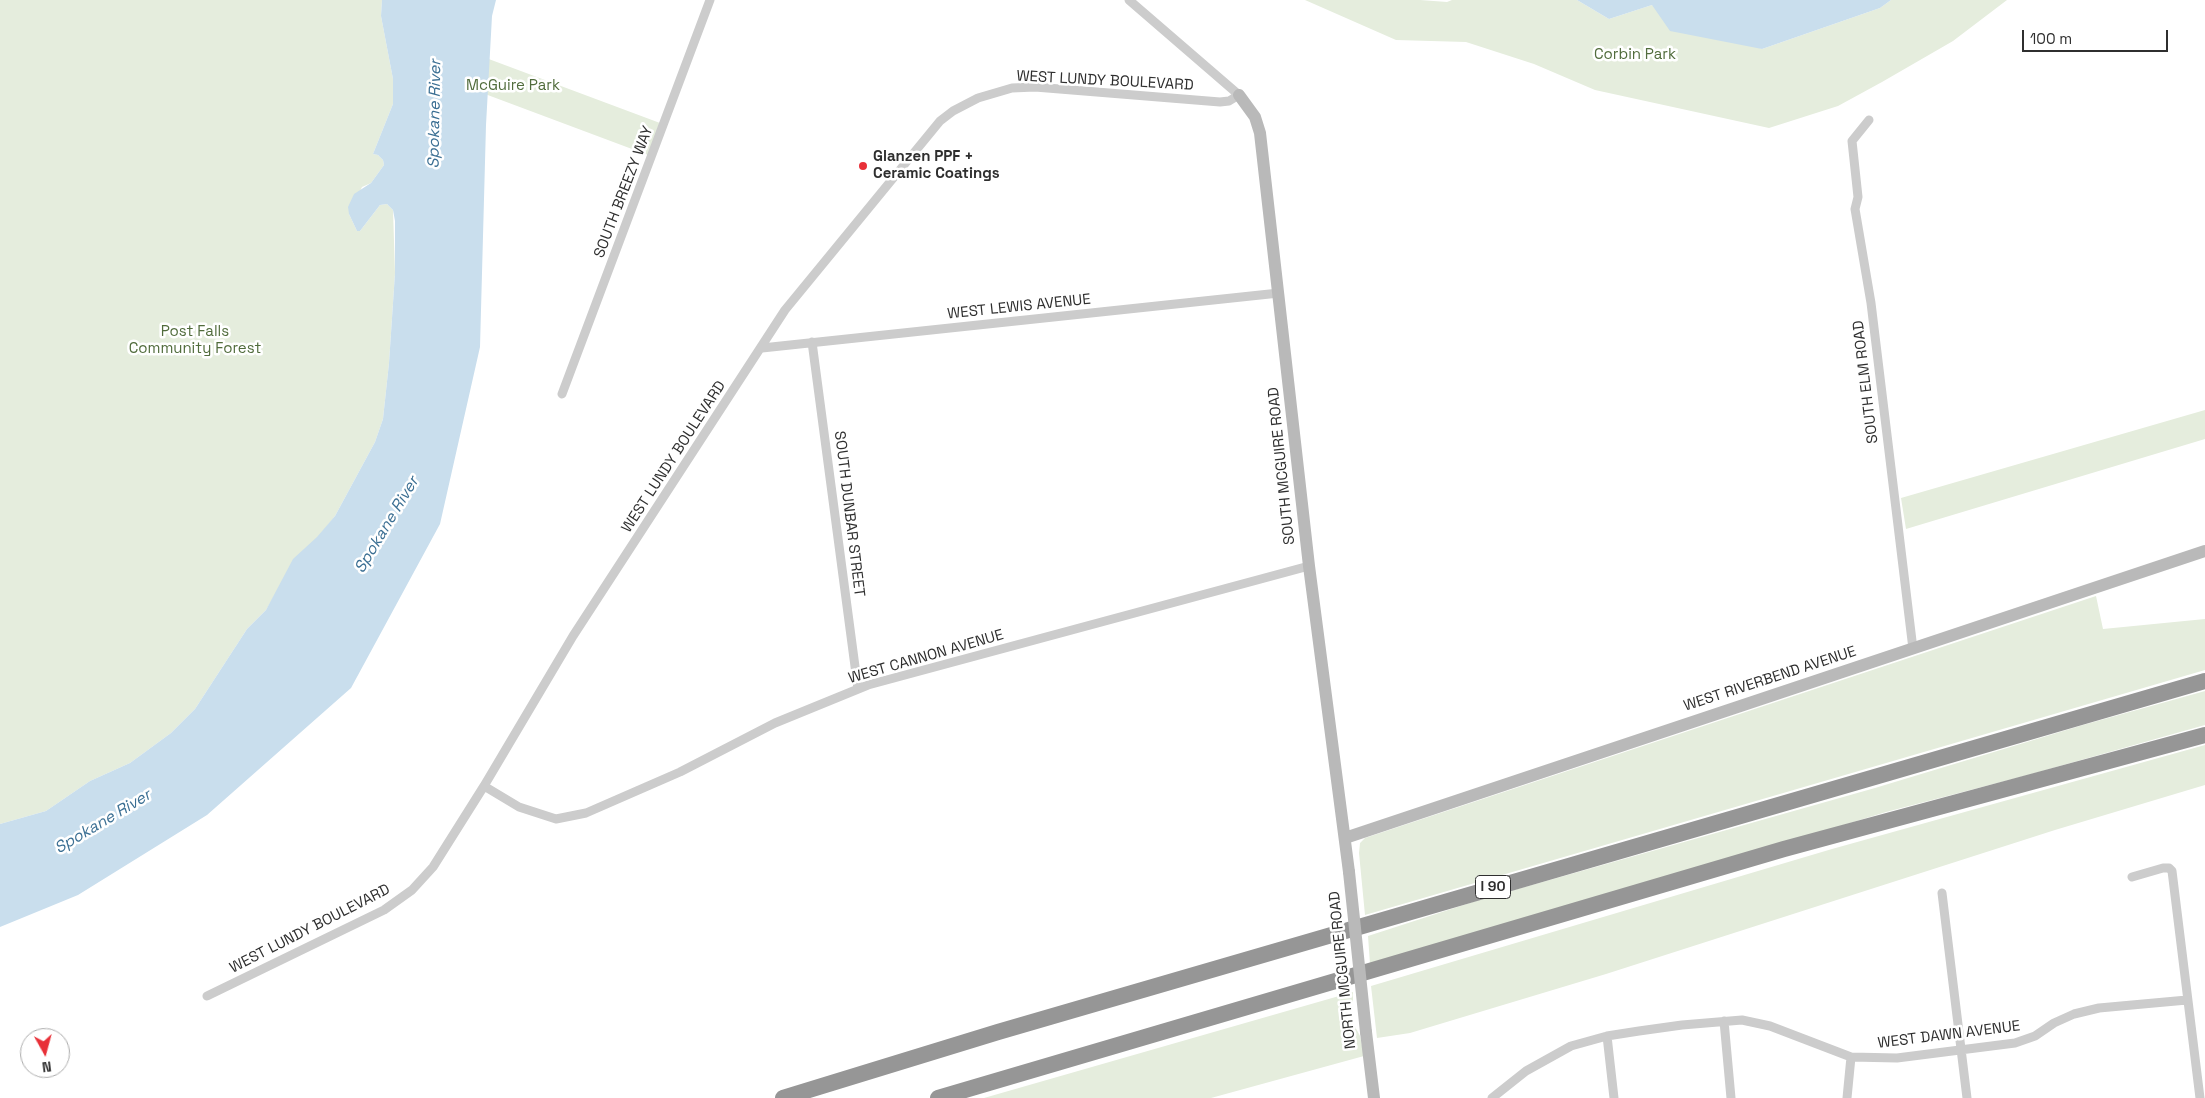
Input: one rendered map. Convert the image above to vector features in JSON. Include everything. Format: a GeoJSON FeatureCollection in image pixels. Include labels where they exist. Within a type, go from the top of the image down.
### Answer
{"type":"FeatureCollection","features":[{"type":"Feature","properties":{"kind":"highway","name":"I 90"},"geometry":{"type":"LineString","coordinates":[[783,1098],[1017,1026],[2205,681]]}},
{"type":"Feature","properties":{"kind":"highway"},"geometry":{"type":"LineString","coordinates":[[938,1098],[1784,849],[2205,735]]}},
{"type":"Feature","properties":{"kind":"street","name":"SOUTH BREEZY WAY"},"geometry":{"type":"LineString","coordinates":[[562,394],[710,0]]}},
{"type":"Feature","properties":{"kind":"street"},"geometry":{"type":"LineString","coordinates":[[1129,0],[1240,95]]}},
{"type":"Feature","properties":{"kind":"street","name":"WEST LUNDY BOULEVARD"},"geometry":{"type":"LineString","coordinates":[[207,996],[384,910],[412,890],[440,857],[573,636],[785,310],[932,129],[944,118],[968,103],[1001,90],[1024,87],[1220,102],[1240,95]]}},
{"type":"Feature","properties":{"kind":"street","name":"SOUTH MCGUIRE ROAD"},"geometry":{"type":"LineString","coordinates":[[1240,95],[1255,117],[1260,133],[1309,566],[1345,838]]}},
{"type":"Feature","properties":{"kind":"street","name":"SOUTH ELM ROAD"},"geometry":{"type":"LineString","coordinates":[[1869,120],[1852,141],[1858,197],[1855,209],[1871,303],[1913,649]]}},
{"type":"Feature","properties":{"kind":"street","name":"WEST LEWIS AVENUE"},"geometry":{"type":"LineString","coordinates":[[762,348],[1279,292]]}},
{"type":"Feature","properties":{"kind":"street","name":"SOUTH DUNBAR STREET"},"geometry":{"type":"LineString","coordinates":[[812,342],[858,688]]}},
{"type":"Feature","properties":{"kind":"street","name":"WEST RIVERBEND AVENUE"},"geometry":{"type":"LineString","coordinates":[[1345,838],[2205,551]]}},
{"type":"Feature","properties":{"kind":"street","name":"WEST CANNON AVENUE"},"geometry":{"type":"LineString","coordinates":[[484,786],[519,807],[556,819],[586,813],[680,772],[775,723],[858,688],[1309,566]]}},
{"type":"Feature","properties":{"kind":"street","name":"NORTH MCGUIRE ROAD"},"geometry":{"type":"LineString","coordinates":[[1345,838],[1374,1098]]}},
{"type":"Feature","properties":{"kind":"street"},"geometry":{"type":"LineString","coordinates":[[2132,876],[2163,868],[2169,868],[2172,871],[2187,1000],[2201,1073],[2200,1098]]}},
{"type":"Feature","properties":{"kind":"street"},"geometry":{"type":"LineString","coordinates":[[1942,893],[1967,1098]]}},
{"type":"Feature","properties":{"kind":"street","name":"WEST DAWN AVENUE"},"geometry":{"type":"LineString","coordinates":[[1492,1098],[1526,1071],[1571,1046],[1607,1036],[1682,1025],[1742,1020],[1770,1026],[1851,1057],[1896,1058],[2015,1043],[2074,1014],[2099,1008],[2187,1000]]}},
{"type":"Feature","properties":{"kind":"street"},"geometry":{"type":"LineString","coordinates":[[1724,1021],[1731,1098]]}},
{"type":"Feature","properties":{"kind":"street"},"geometry":{"type":"LineString","coordinates":[[1607,1036],[1614,1098]]}},
{"type":"Feature","properties":{"kind":"street"},"geometry":{"type":"LineString","coordinates":[[1847,1098],[1851,1057]]}},
{"type":"Feature","properties":{"kind":"green space","name":"Post Falls Community Forest"},"geometry":{"type":"Polygon","coordinates":[[[0,0],[382,0],[381,16],[393,79],[393,104],[373,154],[378,155],[383,160],[384,165],[371,183],[362,187],[349,214],[357,231],[360,231],[380,205],[387,204],[393,210],[395,273],[383,419],[375,442],[335,516],[278,590],[266,610],[247,629],[195,709],[171,733],[130,763],[90,781],[46,811],[0,824],[0,0]]]}},
{"type":"Feature","properties":{"kind":"green space","name":"Corbin Park"},"geometry":{"type":"Polygon","coordinates":[[[1305,0],[1420,0],[1447,2],[1452,0],[1577,0],[1609,19],[1652,5],[1762,49],[1880,8],[1891,0],[2007,0],[1953,41],[1838,106],[1769,128],[1595,90],[1534,64],[1466,42],[1396,40],[1305,0]]]}},
{"type":"Feature","properties":{"kind":"green space","name":"McGuire Park"},"geometry":{"type":"Polygon","coordinates":[[[478,55],[660,123],[648,155],[477,91],[478,55]]]}},
{"type":"Feature","properties":{"kind":"green space"},"geometry":{"type":"Polygon","coordinates":[[[2205,410],[2205,439],[1906,529],[1901,498],[2205,410]]]}},
{"type":"Feature","properties":{"kind":"green space"},"geometry":{"type":"Polygon","coordinates":[[[2096,596],[2103,629],[2205,619],[2205,670],[1365,915],[1359,853],[1360,843],[1365,838],[2096,596]]]}},
{"type":"Feature","properties":{"kind":"green space"},"geometry":{"type":"Polygon","coordinates":[[[2205,691],[2205,725],[2028,775],[1886,812],[1697,870],[1370,964],[1368,936],[1479,900],[1875,788],[2083,725],[2205,691]]]}},
{"type":"Feature","properties":{"kind":"green space"},"geometry":{"type":"Polygon","coordinates":[[[2205,745],[2205,785],[2055,830],[1606,974],[1410,1033],[1377,1038],[1371,986],[1832,849],[2205,745]]]}},
{"type":"Feature","properties":{"kind":"green space"},"geometry":{"type":"Polygon","coordinates":[[[1353,992],[1353,1002],[1343,1004],[1360,1036],[1364,1056],[1211,1098],[984,1098],[1353,992]]]}},
{"type":"Feature","properties":{"kind":"water","name":"Spokane River"},"geometry":{"type":"Polygon","coordinates":[[[382,0],[496,0],[492,16],[486,125],[480,347],[440,524],[351,688],[207,815],[78,895],[0,927],[0,824],[46,811],[90,781],[130,763],[171,733],[195,709],[247,629],[266,610],[293,559],[317,537],[335,516],[375,442],[383,419],[389,363],[395,273],[395,221],[393,210],[387,204],[380,205],[360,231],[357,231],[349,214],[348,207],[354,194],[371,183],[384,165],[383,160],[378,155],[373,154],[393,104],[393,79],[381,16],[382,0]]]}},
{"type":"Feature","properties":{"kind":"water"},"geometry":{"type":"Polygon","coordinates":[[[1577,0],[1891,0],[1880,8],[1762,49],[1670,31],[1652,5],[1609,19],[1577,0]]]}},
{"type":"Feature","properties":{"kind":"place","name":"Glanzen PPF + Ceramic Coatings"},"geometry":{"type":"Point","coordinates":[863,166]}}]}
